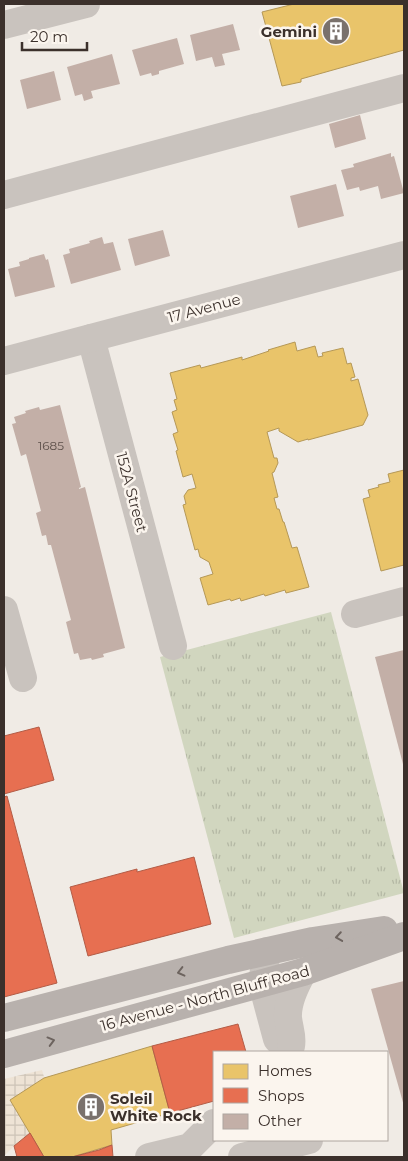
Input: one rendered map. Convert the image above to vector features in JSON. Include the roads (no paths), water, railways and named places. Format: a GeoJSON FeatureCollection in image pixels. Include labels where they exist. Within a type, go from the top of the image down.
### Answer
{"type":"FeatureCollection","features":[{"type":"Feature","properties":{"kind":"main road","name":"16 Avenue - North Bluff Road"},"geometry":{"type":"LineString","coordinates":[[4,1018],[267,951],[313,941],[404,927]]}},
{"type":"Feature","properties":{"kind":"main road","name":"16 Avenue - North Bluff Road"},"geometry":{"type":"LineString","coordinates":[[4,1054],[303,972],[404,936]]}},
{"type":"Feature","properties":{"kind":"street"},"geometry":{"type":"LineString","coordinates":[[4,25],[86,4]]}},
{"type":"Feature","properties":{"kind":"street"},"geometry":{"type":"LineString","coordinates":[[4,195],[404,88]]}},
{"type":"Feature","properties":{"kind":"street","name":"17 Avenue"},"geometry":{"type":"LineString","coordinates":[[4,361],[404,255]]}},
{"type":"Feature","properties":{"kind":"street","name":"152A Street"},"geometry":{"type":"LineString","coordinates":[[91,338],[173,646]]}},
{"type":"Feature","properties":{"kind":"street"},"geometry":{"type":"LineString","coordinates":[[355,614],[404,601]]}},
{"type":"Feature","properties":{"kind":"street"},"geometry":{"type":"LineString","coordinates":[[4,610],[23,678]]}},
{"type":"Feature","properties":{"kind":"street"},"geometry":{"type":"LineString","coordinates":[[267,951],[262,983],[278,1039],[288,1051]]}},
{"type":"Feature","properties":{"kind":"street"},"geometry":{"type":"LineString","coordinates":[[289,1051],[292,1039],[288,1018],[290,1001],[295,986],[303,972]]}},
{"type":"Feature","properties":{"kind":"street"},"geometry":{"type":"LineString","coordinates":[[149,1157],[190,1148],[213,1125]]}},
{"type":"Feature","properties":{"kind":"street"},"geometry":{"type":"LineString","coordinates":[[242,1157],[306,1141]]}},
{"type":"Feature","properties":{"kind":"street"},"geometry":{"type":"LineString","coordinates":[[310,1141],[315,1157]]}},
{"type":"Feature","properties":{"kind":"place","name":"Gemini"},"geometry":{"type":"Point","coordinates":[336,31]}},
{"type":"Feature","properties":{"kind":"place","name":"Soleil White Rock"},"geometry":{"type":"Point","coordinates":[91,1107]}}]}
